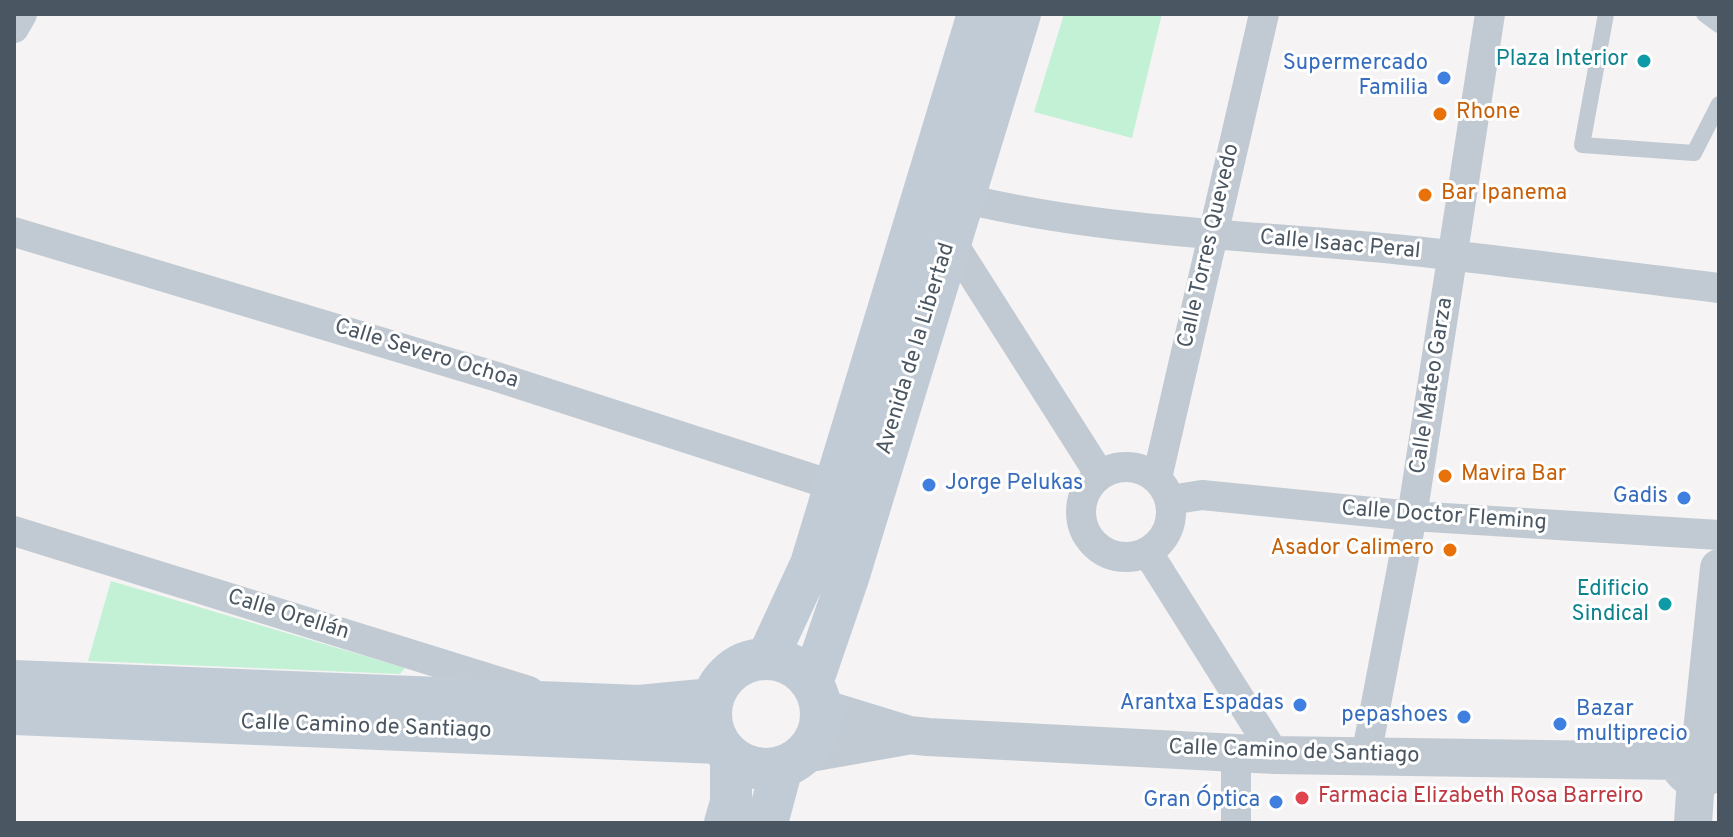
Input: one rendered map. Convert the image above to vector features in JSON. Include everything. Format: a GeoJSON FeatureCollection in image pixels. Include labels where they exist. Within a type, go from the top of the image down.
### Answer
{"type":"FeatureCollection","features":[{"type":"Feature","properties":{"kind":"main road","name":"Avenida de la Libertad"},"geometry":{"type":"LineString","coordinates":[[767,659],[811,564],[978,14]]}},
{"type":"Feature","properties":{"kind":"main road","name":"Avenida de la Libertad"},"geometry":{"type":"LineString","coordinates":[[816,695],[848,578],[1020,14]]}},
{"type":"Feature","properties":{"kind":"main road"},"geometry":{"type":"LineString","coordinates":[[725,823],[731,802],[725,750],[711,723],[712,699],[734,669],[753,660],[767,659],[789,664],[816,695],[820,725],[793,760],[767,823]]}},
{"type":"Feature","properties":{"kind":"main road","name":"Calle Camino de Santiago"},"geometry":{"type":"LineString","coordinates":[[14,681],[639,706],[712,699]]}},
{"type":"Feature","properties":{"kind":"main road","name":"Calle Camino de Santiago"},"geometry":{"type":"LineString","coordinates":[[14,714],[725,750]]}},
{"type":"Feature","properties":{"kind":"main road"},"geometry":{"type":"LineString","coordinates":[[725,750],[752,768],[793,760]]}},
{"type":"Feature","properties":{"kind":"street"},"geometry":{"type":"LineString","coordinates":[[14,28],[22,14]]}},
{"type":"Feature","properties":{"kind":"street","name":"Calle Torres Quevedo"},"geometry":{"type":"LineString","coordinates":[[1163,489],[1213,235],[1264,14]]}},
{"type":"Feature","properties":{"kind":"street","name":"Calle Mateo Garza"},"geometry":{"type":"LineString","coordinates":[[1366,756],[1412,516],[1490,14]]}},
{"type":"Feature","properties":{"kind":"street","name":"Calle Isaac Peral"},"geometry":{"type":"LineString","coordinates":[[962,198],[1019,211],[1213,235],[1453,256],[1719,288]]}},
{"type":"Feature","properties":{"kind":"street","name":"Calle Severo Ochoa"},"geometry":{"type":"LineString","coordinates":[[14,232],[204,286],[835,486]]}},
{"type":"Feature","properties":{"kind":"street"},"geometry":{"type":"LineString","coordinates":[[950,239],[1100,475]]}},
{"type":"Feature","properties":{"kind":"street"},"geometry":{"type":"LineString","coordinates":[[1123,467],[1135,468],[1163,489],[1168,530],[1148,553],[1121,558],[1107,554],[1087,536],[1082,523],[1083,496],[1100,475],[1123,467]]}},
{"type":"Feature","properties":{"kind":"street","name":"Calle Doctor Fleming"},"geometry":{"type":"LineString","coordinates":[[1163,489],[1412,516],[1719,535]]}},
{"type":"Feature","properties":{"kind":"street","name":"Calle Orellán"},"geometry":{"type":"LineString","coordinates":[[14,531],[562,701]]}},
{"type":"Feature","properties":{"kind":"street"},"geometry":{"type":"LineString","coordinates":[[1148,553],[1275,755]]}},
{"type":"Feature","properties":{"kind":"street"},"geometry":{"type":"LineString","coordinates":[[1693,823],[1703,761],[1719,568]]}},
{"type":"Feature","properties":{"kind":"street","name":"Calle Camino de Santiago"},"geometry":{"type":"LineString","coordinates":[[816,695],[909,735]]}},
{"type":"Feature","properties":{"kind":"street","name":"Calle Camino de Santiago"},"geometry":{"type":"LineString","coordinates":[[793,760],[909,735],[1275,755],[1703,761]]}},
{"type":"Feature","properties":{"kind":"street"},"geometry":{"type":"LineString","coordinates":[[1236,752],[1236,823]]}},
{"type":"Feature","properties":{"kind":"lane"},"geometry":{"type":"LineString","coordinates":[[1606,14],[1582,145],[1694,153],[1719,104]]}},
{"type":"Feature","properties":{"kind":"lane"},"geometry":{"type":"LineString","coordinates":[[1704,14],[1719,25]]}},
{"type":"Feature","properties":{"kind":"green space"},"geometry":{"type":"Polygon","coordinates":[[[1064,14],[1162,14],[1132,138],[1034,112],[1064,14]]]}},
{"type":"Feature","properties":{"kind":"green space"},"geometry":{"type":"Polygon","coordinates":[[[111,581],[405,668],[400,674],[88,661],[111,581]]]}},
{"type":"Feature","properties":{"kind":"place","name":"Plaza Interior"},"geometry":{"type":"Point","coordinates":[1644,61]}},
{"type":"Feature","properties":{"kind":"place","name":"Supermercado Familia"},"geometry":{"type":"Point","coordinates":[1444,78]}},
{"type":"Feature","properties":{"kind":"place","name":"Rhone"},"geometry":{"type":"Point","coordinates":[1440,114]}},
{"type":"Feature","properties":{"kind":"place","name":"Bar Ipanema"},"geometry":{"type":"Point","coordinates":[1425,195]}},
{"type":"Feature","properties":{"kind":"place","name":"Mavira Bar"},"geometry":{"type":"Point","coordinates":[1445,476]}},
{"type":"Feature","properties":{"kind":"place","name":"Jorge Pelukas"},"geometry":{"type":"Point","coordinates":[929,485]}},
{"type":"Feature","properties":{"kind":"place","name":"Gadis"},"geometry":{"type":"Point","coordinates":[1684,498]}},
{"type":"Feature","properties":{"kind":"place","name":"Asador Calimero"},"geometry":{"type":"Point","coordinates":[1450,550]}},
{"type":"Feature","properties":{"kind":"place","name":"Edificio Sindical"},"geometry":{"type":"Point","coordinates":[1665,604]}},
{"type":"Feature","properties":{"kind":"place","name":"Arantxa Espadas"},"geometry":{"type":"Point","coordinates":[1300,705]}},
{"type":"Feature","properties":{"kind":"place","name":"pepashoes"},"geometry":{"type":"Point","coordinates":[1464,717]}},
{"type":"Feature","properties":{"kind":"place","name":"Bazar multiprecio"},"geometry":{"type":"Point","coordinates":[1560,724]}},
{"type":"Feature","properties":{"kind":"place","name":"Farmacia Elizabeth Rosa Barreiro"},"geometry":{"type":"Point","coordinates":[1302,798]}},
{"type":"Feature","properties":{"kind":"place","name":"Gran Óptica"},"geometry":{"type":"Point","coordinates":[1276,802]}}]}
